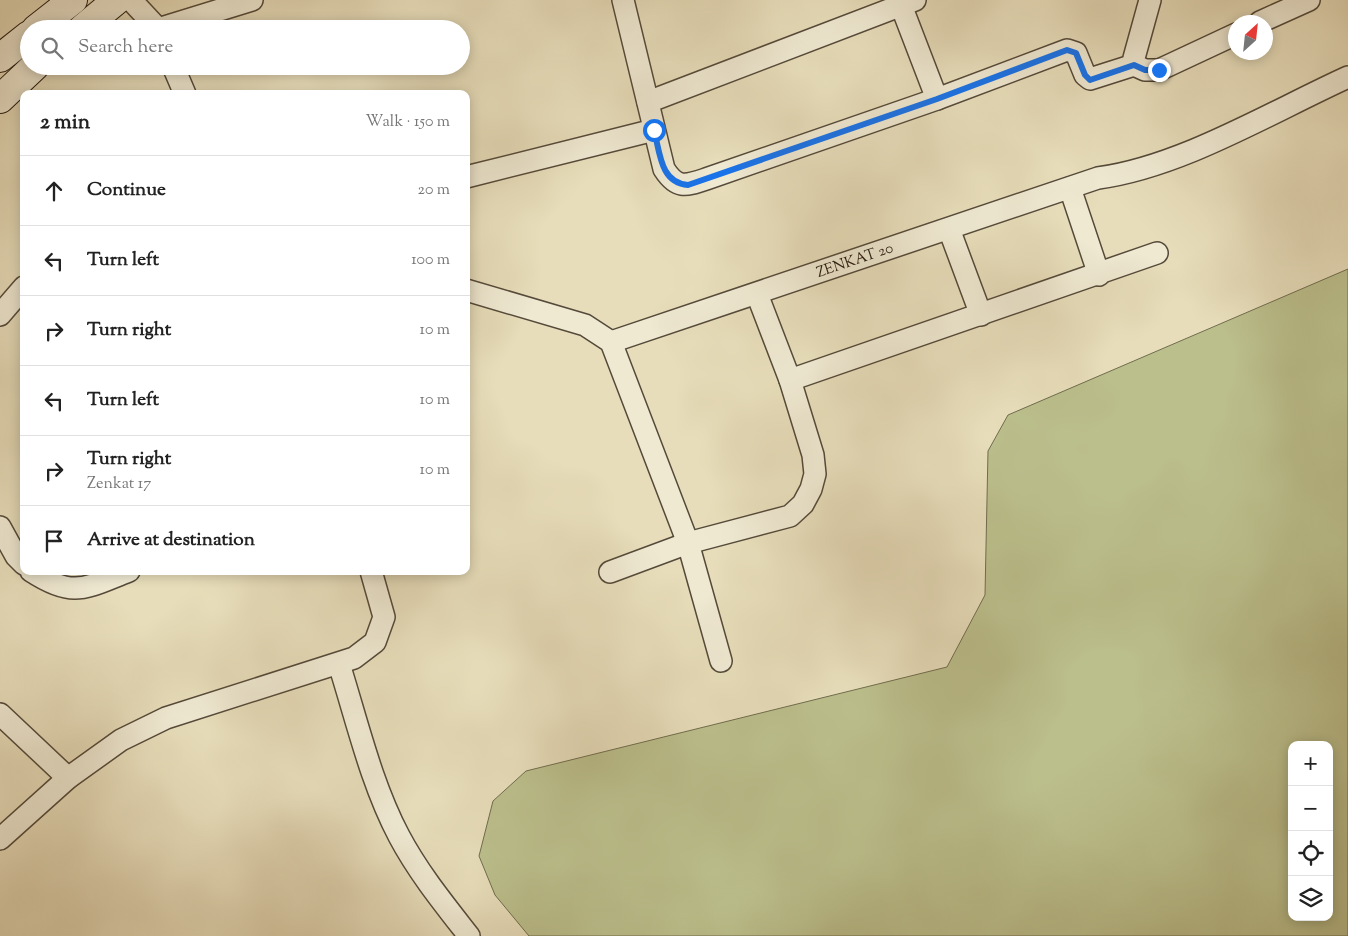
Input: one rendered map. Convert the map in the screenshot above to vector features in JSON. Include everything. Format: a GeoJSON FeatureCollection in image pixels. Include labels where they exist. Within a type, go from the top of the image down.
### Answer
{"type":"FeatureCollection","features":[{"type":"Feature","properties":{"kind":"street"},"geometry":{"type":"LineString","coordinates":[[47,20],[73,0]]}},
{"type":"Feature","properties":{"kind":"street"},"geometry":{"type":"LineString","coordinates":[[93,20],[117,0]]}},
{"type":"Feature","properties":{"kind":"street"},"geometry":{"type":"LineString","coordinates":[[131,0],[150,20]]}},
{"type":"Feature","properties":{"kind":"street"},"geometry":{"type":"LineString","coordinates":[[187,20],[252,0]]}},
{"type":"Feature","properties":{"kind":"street"},"geometry":{"type":"LineString","coordinates":[[1134,65],[1136,48],[1150,0]]}},
{"type":"Feature","properties":{"kind":"street"},"geometry":{"type":"LineString","coordinates":[[1273,16],[1308,0]]}},
{"type":"Feature","properties":{"kind":"street"},"geometry":{"type":"LineString","coordinates":[[629,2],[648,102],[664,169],[670,179],[678,184],[688,185],[937,99],[1067,50],[1076,53],[1085,75],[1090,80],[1134,65],[1145,70],[1159,70],[1228,38]]}},
{"type":"Feature","properties":{"kind":"street"},"geometry":{"type":"LineString","coordinates":[[648,102],[905,2],[937,99]]}},
{"type":"Feature","properties":{"kind":"street"},"geometry":{"type":"LineString","coordinates":[[0,58],[20,42]]}},
{"type":"Feature","properties":{"kind":"street"},"geometry":{"type":"LineString","coordinates":[[0,99],[25,75]]}},
{"type":"Feature","properties":{"kind":"street"},"geometry":{"type":"LineString","coordinates":[[177,75],[183,90]]}},
{"type":"Feature","properties":{"kind":"street","name":"ZENKAT 20"},"geometry":{"type":"LineString","coordinates":[[611,342],[1098,178],[1130,174],[1208,143],[1348,77]]}},
{"type":"Feature","properties":{"kind":"street"},"geometry":{"type":"LineString","coordinates":[[470,175],[654,130]]}},
{"type":"Feature","properties":{"kind":"street"},"geometry":{"type":"LineString","coordinates":[[1070,188],[1098,275]]}},
{"type":"Feature","properties":{"kind":"street"},"geometry":{"type":"LineString","coordinates":[[949,229],[981,315]]}},
{"type":"Feature","properties":{"kind":"street"},"geometry":{"type":"LineString","coordinates":[[790,380],[1157,253]]}},
{"type":"Feature","properties":{"kind":"street"},"geometry":{"type":"LineString","coordinates":[[470,291],[585,325],[611,342],[688,544],[721,661]]}},
{"type":"Feature","properties":{"kind":"street"},"geometry":{"type":"LineString","coordinates":[[0,315],[20,292]]}},
{"type":"Feature","properties":{"kind":"street"},"geometry":{"type":"LineString","coordinates":[[610,572],[688,544],[790,516],[803,504],[811,489],[815,474],[813,455],[790,380],[757,294]]}},
{"type":"Feature","properties":{"kind":"street"},"geometry":{"type":"LineString","coordinates":[[0,527],[20,560]]}},
{"type":"Feature","properties":{"kind":"street"},"geometry":{"type":"LineString","coordinates":[[37,575],[53,585],[68,589],[82,588],[118,575]]}},
{"type":"Feature","properties":{"kind":"street"},"geometry":{"type":"LineString","coordinates":[[0,839],[68,778],[121,740],[166,718],[354,658],[375,642],[384,617],[372,575]]}},
{"type":"Feature","properties":{"kind":"street"},"geometry":{"type":"LineString","coordinates":[[339,664],[377,784],[399,836],[431,886],[469,936]]}},
{"type":"Feature","properties":{"kind":"street"},"geometry":{"type":"LineString","coordinates":[[0,714],[68,778]]}},
{"type":"Feature","properties":{"kind":"green space"},"geometry":{"type":"Polygon","coordinates":[[[1348,269],[1348,936],[529,936],[495,895],[479,856],[493,801],[526,771],[947,667],[985,595],[988,451],[1008,415],[1348,269]]]}},
{"type":"Feature","properties":{"kind":"route"},"geometry":{"type":"LineString","coordinates":[[654,130],[664,169],[670,179],[678,184],[688,185],[937,99],[1067,50],[1076,53],[1085,75],[1090,80],[1134,65],[1139,69],[1159,70]]}}]}
